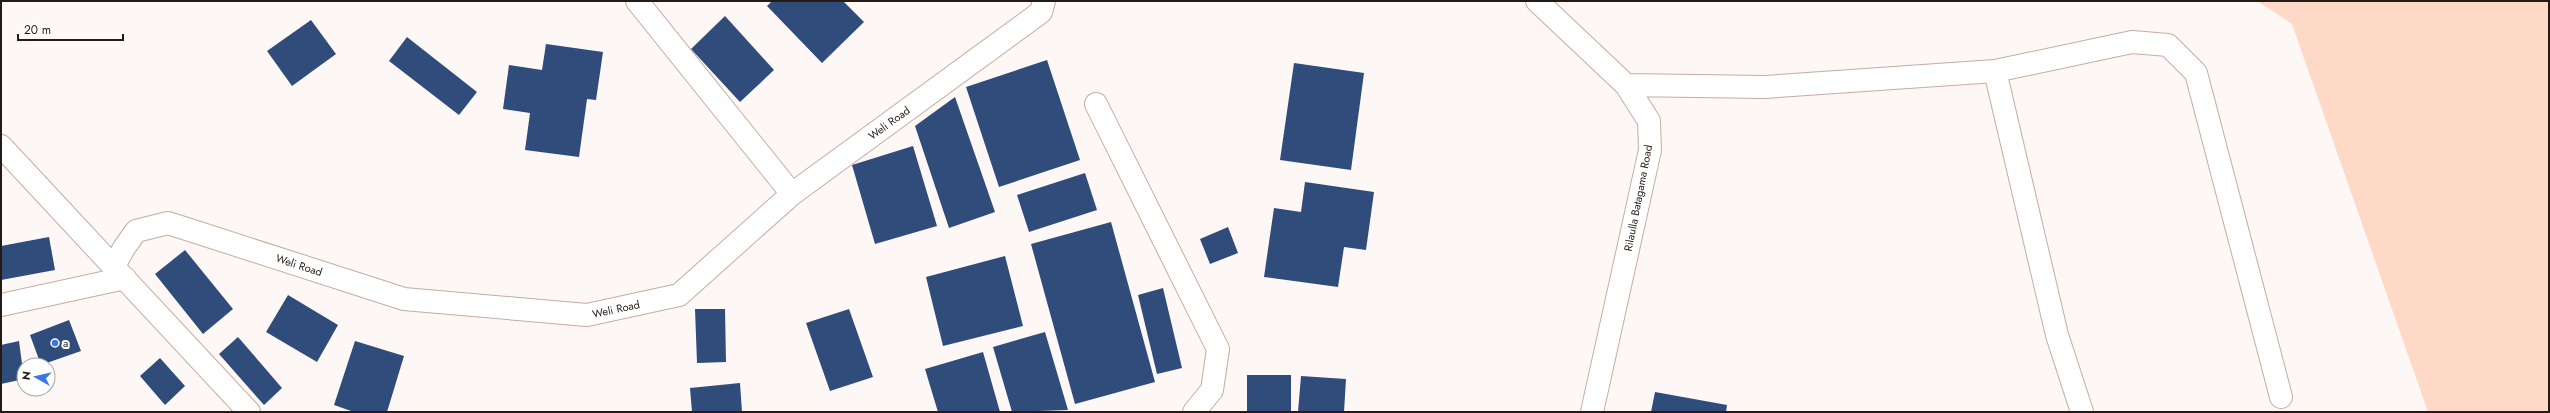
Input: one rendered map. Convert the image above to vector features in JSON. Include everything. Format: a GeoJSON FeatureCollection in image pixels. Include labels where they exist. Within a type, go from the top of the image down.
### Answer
{"type":"FeatureCollection","features":[{"type":"Feature","properties":{"kind":"street"},"geometry":{"type":"LineString","coordinates":[[637,1],[792,194]]}},
{"type":"Feature","properties":{"kind":"street","name":"Weli Road"},"geometry":{"type":"LineString","coordinates":[[120,272],[124,248],[136,231],[168,222],[404,299],[587,315],[679,295],[792,194],[1041,12],[1044,1]]}},
{"type":"Feature","properties":{"kind":"street","name":"Rilaulla Batagama Road"},"geometry":{"type":"LineString","coordinates":[[1537,1],[1626,85],[1649,121],[1650,150],[1592,412]]}},
{"type":"Feature","properties":{"kind":"street"},"geometry":{"type":"LineString","coordinates":[[1626,85],[1765,86],[1995,71],[2132,42],[2168,46],[2196,73],[2282,397]]}},
{"type":"Feature","properties":{"kind":"street"},"geometry":{"type":"LineString","coordinates":[[1995,71],[2057,335],[2082,412]]}},
{"type":"Feature","properties":{"kind":"street"},"geometry":{"type":"LineString","coordinates":[[1096,104],[1218,349],[1212,390],[1194,412]]}},
{"type":"Feature","properties":{"kind":"street"},"geometry":{"type":"LineString","coordinates":[[1,146],[249,412]]}},
{"type":"Feature","properties":{"kind":"street"},"geometry":{"type":"LineString","coordinates":[[1,304],[120,272]]}},
{"type":"Feature","properties":{"kind":"shaded area"},"geometry":{"type":"Polygon","coordinates":[[[2257,1],[2549,1],[2549,412],[2428,412],[2292,24],[2257,1]]]}},
{"type":"Feature","properties":{"kind":"building"},"geometry":{"type":"Polygon","coordinates":[[[772,1],[843,1],[864,22],[822,63],[767,6],[772,1]]]}},
{"type":"Feature","properties":{"kind":"building"},"geometry":{"type":"Polygon","coordinates":[[[725,16],[774,70],[740,102],[691,49],[725,16]]]}},
{"type":"Feature","properties":{"kind":"building"},"geometry":{"type":"Polygon","coordinates":[[[311,20],[336,54],[292,86],[267,51],[311,20]]]}},
{"type":"Feature","properties":{"kind":"building"},"geometry":{"type":"Polygon","coordinates":[[[407,37],[477,92],[459,115],[389,61],[407,37]]]}},
{"type":"Feature","properties":{"kind":"building"},"geometry":{"type":"Polygon","coordinates":[[[546,44],[603,52],[596,100],[587,99],[579,157],[525,150],[530,113],[503,109],[509,65],[542,70],[546,44]]]}},
{"type":"Feature","properties":{"kind":"building"},"geometry":{"type":"Polygon","coordinates":[[[1047,60],[1080,160],[999,187],[966,87],[1047,60]]]}},
{"type":"Feature","properties":{"kind":"building"},"geometry":{"type":"Polygon","coordinates":[[[1294,63],[1364,73],[1351,170],[1280,160],[1294,63]]]}},
{"type":"Feature","properties":{"kind":"building"},"geometry":{"type":"Polygon","coordinates":[[[955,97],[995,212],[949,228],[915,126],[955,97]]]}},
{"type":"Feature","properties":{"kind":"building"},"geometry":{"type":"Polygon","coordinates":[[[913,146],[937,226],[875,244],[852,165],[913,146]]]}},
{"type":"Feature","properties":{"kind":"building"},"geometry":{"type":"Polygon","coordinates":[[[1085,173],[1097,210],[1029,232],[1017,195],[1085,173]]]}},
{"type":"Feature","properties":{"kind":"building"},"geometry":{"type":"Polygon","coordinates":[[[1305,182],[1374,192],[1366,250],[1344,247],[1338,287],[1264,277],[1274,208],[1301,212],[1305,182]]]}},
{"type":"Feature","properties":{"kind":"building"},"geometry":{"type":"Polygon","coordinates":[[[1111,222],[1155,382],[1075,404],[1031,244],[1111,222]]]}},
{"type":"Feature","properties":{"kind":"building"},"geometry":{"type":"Polygon","coordinates":[[[1228,227],[1238,253],[1210,264],[1200,239],[1228,227]]]}},
{"type":"Feature","properties":{"kind":"building"},"geometry":{"type":"Polygon","coordinates":[[[49,237],[55,270],[1,280],[1,246],[49,237]]]}},
{"type":"Feature","properties":{"kind":"building"},"geometry":{"type":"Polygon","coordinates":[[[185,250],[233,309],[203,334],[155,274],[185,250]]]}},
{"type":"Feature","properties":{"kind":"building"},"geometry":{"type":"Polygon","coordinates":[[[1005,256],[1023,326],[943,346],[926,277],[1005,256]]]}},
{"type":"Feature","properties":{"kind":"building"},"geometry":{"type":"Polygon","coordinates":[[[1163,288],[1182,368],[1157,374],[1138,295],[1163,288]]]}},
{"type":"Feature","properties":{"kind":"building"},"geometry":{"type":"Polygon","coordinates":[[[288,295],[338,325],[317,362],[266,332],[288,295]]]}},
{"type":"Feature","properties":{"kind":"building"},"geometry":{"type":"Polygon","coordinates":[[[695,309],[725,309],[726,362],[697,363],[695,309]]]}},
{"type":"Feature","properties":{"kind":"building"},"geometry":{"type":"Polygon","coordinates":[[[849,309],[873,377],[830,391],[806,323],[849,309]]]}},
{"type":"Feature","properties":{"kind":"building","name":"a"},"geometry":{"type":"Polygon","coordinates":[[[69,320],[81,351],[56,360],[56,357],[38,357],[30,335],[69,320]]]}},
{"type":"Feature","properties":{"kind":"building"},"geometry":{"type":"Polygon","coordinates":[[[1045,332],[1068,410],[1012,412],[993,347],[1045,332]]]}},
{"type":"Feature","properties":{"kind":"building"},"geometry":{"type":"Polygon","coordinates":[[[238,337],[282,388],[264,405],[219,354],[238,337]]]}},
{"type":"Feature","properties":{"kind":"building"},"geometry":{"type":"Polygon","coordinates":[[[19,341],[21,357],[16,357],[16,381],[1,384],[1,345],[19,341]]]}},
{"type":"Feature","properties":{"kind":"building"},"geometry":{"type":"Polygon","coordinates":[[[355,341],[404,356],[387,412],[354,412],[334,405],[355,341]]]}},
{"type":"Feature","properties":{"kind":"building"},"geometry":{"type":"Polygon","coordinates":[[[983,352],[1000,412],[938,412],[925,369],[983,352]]]}},
{"type":"Feature","properties":{"kind":"building"},"geometry":{"type":"Polygon","coordinates":[[[160,358],[185,386],[165,405],[140,376],[160,358]]]}},
{"type":"Feature","properties":{"kind":"building"},"geometry":{"type":"Polygon","coordinates":[[[1247,375],[1291,375],[1291,412],[1247,412],[1247,375]]]}},
{"type":"Feature","properties":{"kind":"building"},"geometry":{"type":"Polygon","coordinates":[[[1301,376],[1346,379],[1344,412],[1298,412],[1301,376]]]}},
{"type":"Feature","properties":{"kind":"building"},"geometry":{"type":"Polygon","coordinates":[[[740,383],[742,412],[692,412],[690,388],[740,383]]]}},
{"type":"Feature","properties":{"kind":"building"},"geometry":{"type":"Polygon","coordinates":[[[1655,392],[1727,405],[1726,412],[1651,412],[1655,392]]]}},
{"type":"Feature","properties":{"kind":"place","name":"a"},"geometry":{"type":"Point","coordinates":[55,343]}}]}
